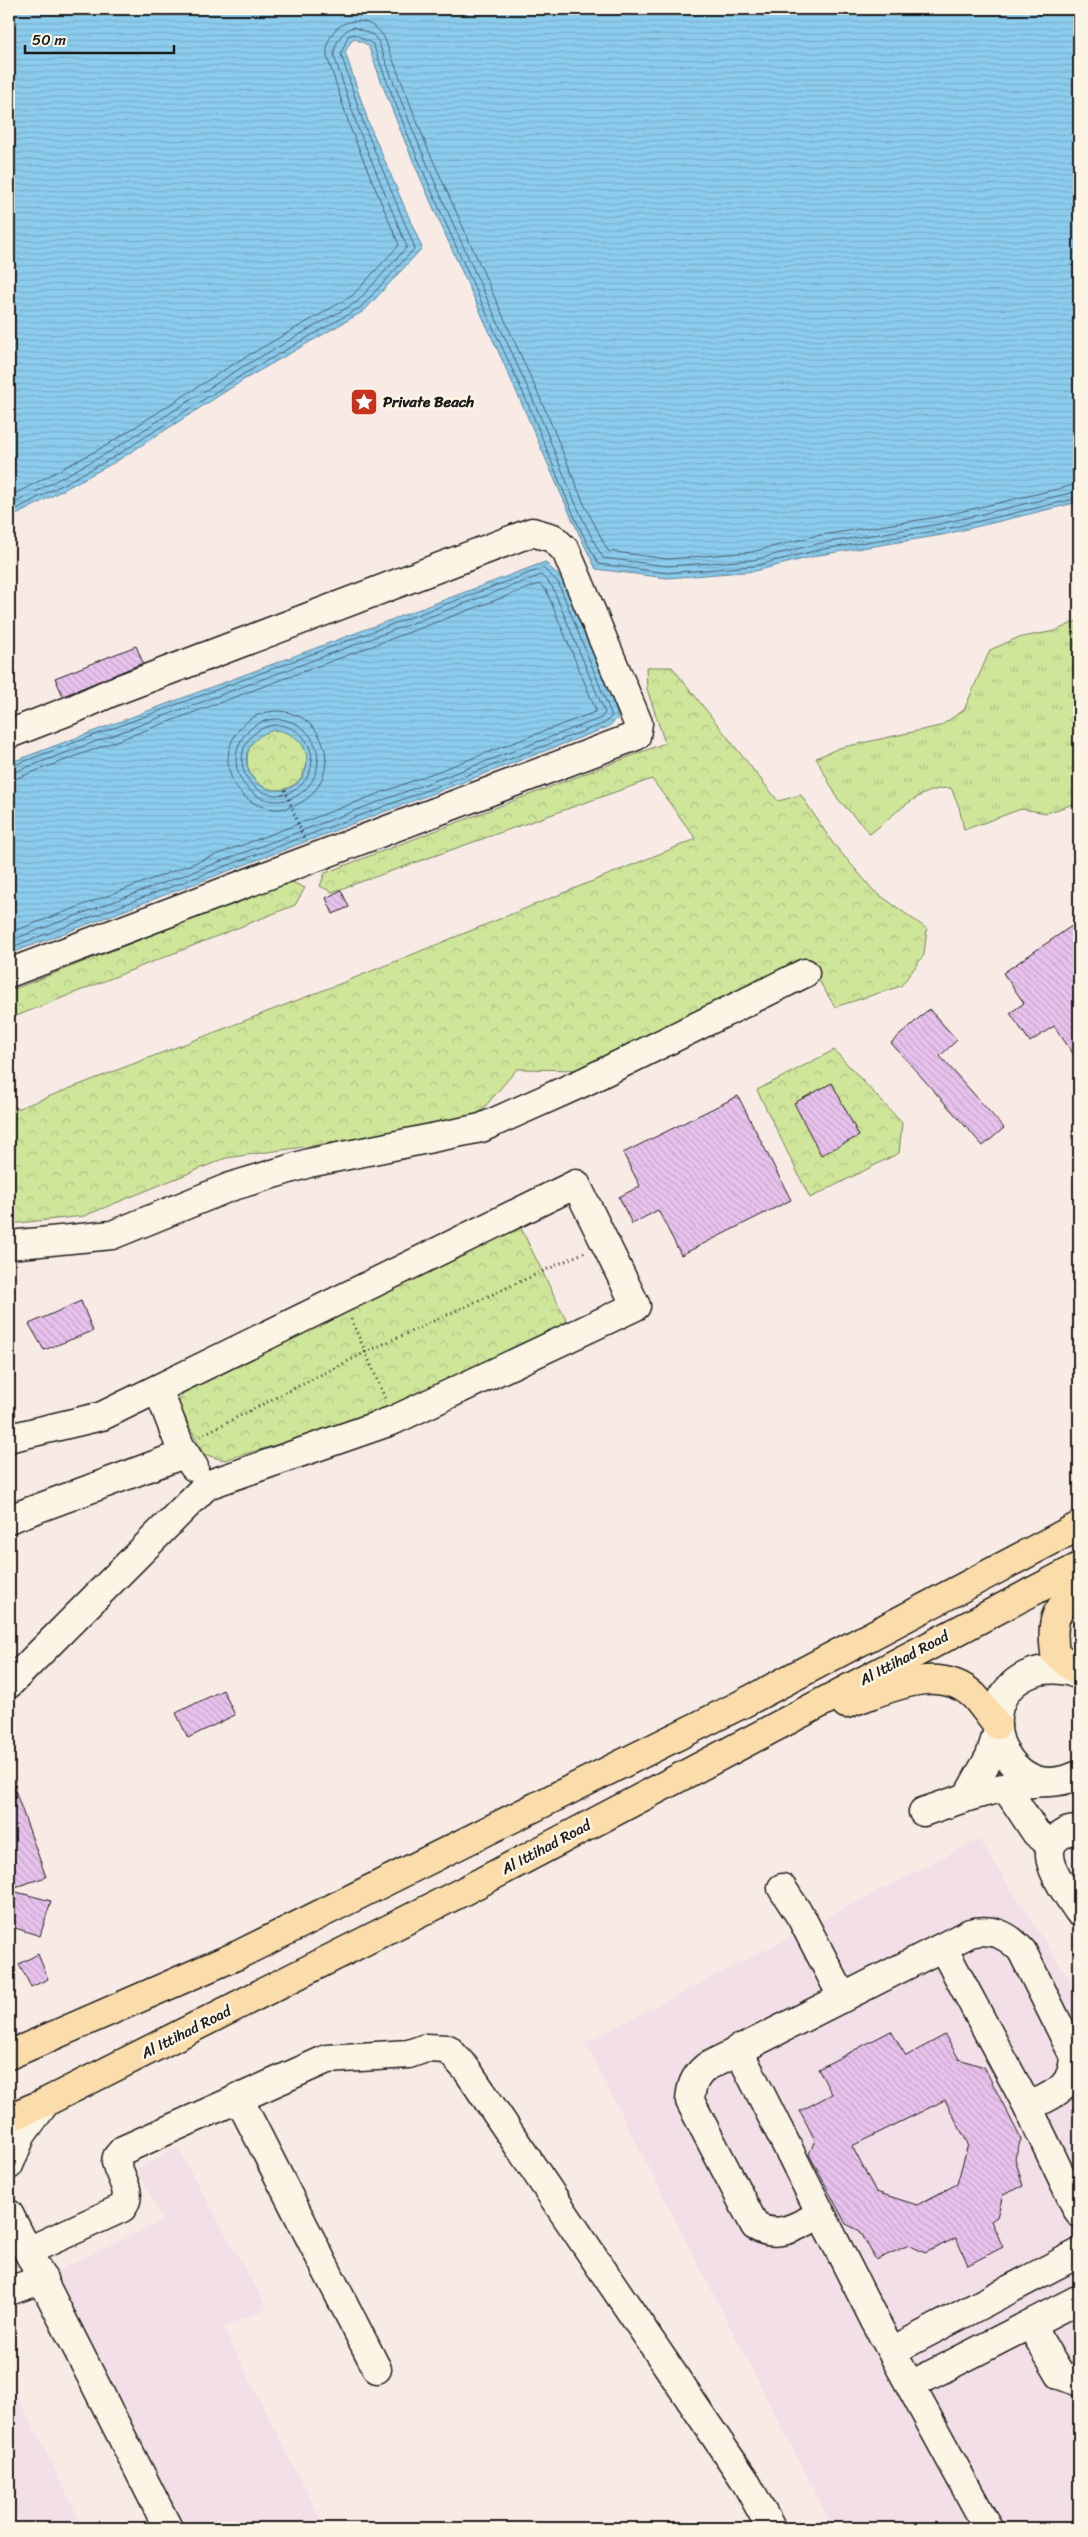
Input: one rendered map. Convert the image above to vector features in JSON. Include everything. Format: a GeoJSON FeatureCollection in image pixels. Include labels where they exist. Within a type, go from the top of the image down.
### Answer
{"type":"FeatureCollection","features":[{"type":"Feature","properties":{"kind":"highway"},"geometry":{"type":"LineString","coordinates":[[9,2055],[247,1950],[742,1704],[1079,1526]]}},
{"type":"Feature","properties":{"kind":"highway","name":"Al Ittihad Road"},"geometry":{"type":"LineString","coordinates":[[9,2118],[46,2102],[462,1892],[1079,1566]]}},
{"type":"Feature","properties":{"kind":"highway"},"geometry":{"type":"LineString","coordinates":[[1079,1592],[1058,1610],[1052,1631],[1055,1652],[1079,1674]]}},
{"type":"Feature","properties":{"kind":"highway"},"geometry":{"type":"LineString","coordinates":[[762,1733],[896,1686],[928,1679],[951,1682],[972,1695],[997,1730]]}},
{"type":"Feature","properties":{"kind":"street"},"geometry":{"type":"LineString","coordinates":[[9,734],[112,692],[532,532],[553,538],[566,552],[638,723],[636,736],[312,860],[9,972]]}},
{"type":"Feature","properties":{"kind":"street"},"geometry":{"type":"LineString","coordinates":[[9,1245],[112,1235],[230,1188],[309,1163],[481,1128],[584,1082],[805,973]]}},
{"type":"Feature","properties":{"kind":"street"},"geometry":{"type":"LineString","coordinates":[[9,1438],[102,1416],[576,1184],[636,1306],[394,1420],[207,1484],[9,1684]]}},
{"type":"Feature","properties":{"kind":"street"},"geometry":{"type":"LineString","coordinates":[[158,1389],[182,1450],[207,1484]]}},
{"type":"Feature","properties":{"kind":"street"},"geometry":{"type":"LineString","coordinates":[[9,1519],[182,1450]]}},
{"type":"Feature","properties":{"kind":"street"},"geometry":{"type":"LineString","coordinates":[[966,1797],[990,1756],[997,1730],[997,1716],[1003,1698],[1014,1683],[1030,1673],[1048,1668],[1067,1670],[1079,1674]]}},
{"type":"Feature","properties":{"kind":"street"},"geometry":{"type":"LineString","coordinates":[[997,1730],[1004,1753],[1016,1768],[1031,1777],[1068,1780]]}},
{"type":"Feature","properties":{"kind":"street"},"geometry":{"type":"LineString","coordinates":[[923,1812],[966,1797],[1006,1788],[1068,1780]]}},
{"type":"Feature","properties":{"kind":"street"},"geometry":{"type":"LineString","coordinates":[[1006,1788],[1036,1833],[1051,1845]]}},
{"type":"Feature","properties":{"kind":"street"},"geometry":{"type":"LineString","coordinates":[[1079,1831],[1066,1832],[1057,1837],[1051,1845],[1050,1858],[1054,1871],[1079,1912]]}},
{"type":"Feature","properties":{"kind":"street"},"geometry":{"type":"LineString","coordinates":[[774,1892],[785,1922],[834,2002]]}},
{"type":"Feature","properties":{"kind":"street"},"geometry":{"type":"LineString","coordinates":[[821,2214],[792,2228],[776,2233],[764,2231],[754,2226],[690,2101],[691,2087],[697,2075],[706,2067],[738,2049],[970,1933],[981,1931],[1003,1934],[1013,1940],[1022,1951],[1074,2056],[1072,2073],[1068,2082],[1060,2090],[1028,2107]]}},
{"type":"Feature","properties":{"kind":"street"},"geometry":{"type":"LineString","coordinates":[[942,1948],[1028,2107],[1079,2212]]}},
{"type":"Feature","properties":{"kind":"street"},"geometry":{"type":"LineString","coordinates":[[28,2250],[122,2208],[128,2198],[116,2162],[117,2157],[123,2150],[327,2058],[409,2054],[426,2048],[448,2049],[467,2070],[744,2479],[771,2528]]}},
{"type":"Feature","properties":{"kind":"street"},"geometry":{"type":"LineString","coordinates":[[738,2049],[930,2425],[988,2528]]}},
{"type":"Feature","properties":{"kind":"street"},"geometry":{"type":"LineString","coordinates":[[238,2097],[377,2369]]}},
{"type":"Feature","properties":{"kind":"street"},"geometry":{"type":"LineString","coordinates":[[9,2165],[22,2134],[46,2102]]}},
{"type":"Feature","properties":{"kind":"street"},"geometry":{"type":"LineString","coordinates":[[9,2214],[168,2528]]}},
{"type":"Feature","properties":{"kind":"street"},"geometry":{"type":"LineString","coordinates":[[892,2351],[1079,2254]]}},
{"type":"Feature","properties":{"kind":"street"},"geometry":{"type":"LineString","coordinates":[[9,2291],[43,2280]]}},
{"type":"Feature","properties":{"kind":"street"},"geometry":{"type":"LineString","coordinates":[[993,2299],[1022,2329],[1060,2374],[1079,2382]]}},
{"type":"Feature","properties":{"kind":"street"},"geometry":{"type":"LineString","coordinates":[[911,2385],[1077,2300]]}},
{"type":"Feature","properties":{"kind":"path"},"geometry":{"type":"LineString","coordinates":[[286,790],[312,860]]}},
{"type":"Feature","properties":{"kind":"path"},"geometry":{"type":"LineString","coordinates":[[182,1450],[366,1352],[606,1243]]}},
{"type":"Feature","properties":{"kind":"path"},"geometry":{"type":"LineString","coordinates":[[341,1298],[394,1420]]}},
{"type":"Feature","properties":{"kind":"shaded area"},"geometry":{"type":"Polygon","coordinates":[[[979,1839],[1079,1994],[1079,2528],[833,2528],[585,2043],[979,1839]]]}},
{"type":"Feature","properties":{"kind":"shaded area"},"geometry":{"type":"Polygon","coordinates":[[[177,2147],[267,2308],[223,2327],[325,2528],[178,2528],[46,2276],[163,2220],[137,2169],[177,2147]]]}},
{"type":"Feature","properties":{"kind":"shaded area"},"geometry":{"type":"Polygon","coordinates":[[[9,2379],[84,2528],[9,2528],[9,2379]]]}},
{"type":"Feature","properties":{"kind":"green space"},"geometry":{"type":"Polygon","coordinates":[[[1079,620],[1079,802],[1047,813],[1021,809],[964,830],[959,807],[951,788],[939,789],[918,797],[870,834],[838,799],[816,758],[839,748],[940,726],[964,710],[990,650],[1017,638],[1055,631],[1079,620]]]}},
{"type":"Feature","properties":{"kind":"green space"},"geometry":{"type":"Polygon","coordinates":[[[646,667],[672,667],[778,801],[801,795],[832,842],[874,891],[927,929],[924,955],[901,986],[835,1007],[807,961],[586,1070],[517,1069],[471,1123],[226,1158],[84,1216],[9,1224],[9,1112],[347,981],[696,839],[652,779],[332,892],[320,886],[325,873],[665,743],[647,689],[646,667]]]}},
{"type":"Feature","properties":{"kind":"green space"},"geometry":{"type":"Polygon","coordinates":[[[271,730],[283,730],[294,735],[302,743],[307,754],[305,772],[294,785],[283,790],[271,790],[260,785],[252,777],[247,766],[247,754],[252,743],[260,735],[271,730]]]}},
{"type":"Feature","properties":{"kind":"green space"},"geometry":{"type":"Polygon","coordinates":[[[290,881],[305,888],[295,905],[9,1019],[9,991],[290,881]]]}},
{"type":"Feature","properties":{"kind":"green space"},"geometry":{"type":"Polygon","coordinates":[[[834,1050],[902,1123],[899,1153],[810,1198],[757,1090],[834,1050]]]}},
{"type":"Feature","properties":{"kind":"green space"},"geometry":{"type":"Polygon","coordinates":[[[516,1218],[573,1334],[375,1417],[224,1460],[203,1454],[178,1403],[191,1375],[516,1218]]]}},
{"type":"Feature","properties":{"kind":"water"},"geometry":{"type":"Polygon","coordinates":[[[9,9],[1079,9],[1079,502],[942,535],[819,555],[755,571],[667,578],[596,569],[432,205],[368,45],[353,38],[345,52],[369,124],[422,248],[364,311],[245,379],[117,461],[9,519],[9,9]]]}},
{"type":"Feature","properties":{"kind":"water"},"geometry":{"type":"Polygon","coordinates":[[[545,562],[562,579],[613,699],[618,718],[608,727],[9,954],[9,763],[545,562]],[[275,730],[261,735],[251,745],[246,757],[249,772],[263,787],[283,790],[294,785],[302,777],[306,766],[306,754],[301,743],[291,735],[275,730]]]}},
{"type":"Feature","properties":{"kind":"building"},"geometry":{"type":"Polygon","coordinates":[[[136,646],[143,663],[63,696],[55,678],[136,646]]]}},
{"type":"Feature","properties":{"kind":"building"},"geometry":{"type":"Polygon","coordinates":[[[341,890],[349,907],[333,914],[326,898],[341,890]]]}},
{"type":"Feature","properties":{"kind":"building"},"geometry":{"type":"Polygon","coordinates":[[[1079,921],[1079,1062],[1054,1026],[1030,1042],[1010,1013],[1024,1003],[1003,973],[1079,921]]]}},
{"type":"Feature","properties":{"kind":"building"},"geometry":{"type":"Polygon","coordinates":[[[929,1009],[957,1040],[940,1056],[1004,1128],[983,1146],[891,1043],[929,1009]]]}},
{"type":"Feature","properties":{"kind":"building"},"geometry":{"type":"Polygon","coordinates":[[[832,1083],[859,1136],[821,1155],[794,1103],[832,1083]]]}},
{"type":"Feature","properties":{"kind":"building"},"geometry":{"type":"Polygon","coordinates":[[[738,1096],[791,1200],[681,1255],[658,1210],[632,1224],[619,1197],[640,1186],[623,1153],[738,1096]]]}},
{"type":"Feature","properties":{"kind":"building"},"geometry":{"type":"Polygon","coordinates":[[[81,1301],[93,1331],[44,1350],[29,1324],[81,1301]]]}},
{"type":"Feature","properties":{"kind":"building"},"geometry":{"type":"Polygon","coordinates":[[[223,1690],[235,1715],[188,1738],[176,1713],[223,1690]]]}},
{"type":"Feature","properties":{"kind":"building"},"geometry":{"type":"Polygon","coordinates":[[[11,1779],[46,1877],[9,1889],[9,1780],[11,1779]]]}},
{"type":"Feature","properties":{"kind":"building"},"geometry":{"type":"Polygon","coordinates":[[[9,1890],[51,1901],[40,1936],[9,1926],[9,1890]]]}},
{"type":"Feature","properties":{"kind":"building"},"geometry":{"type":"Polygon","coordinates":[[[38,1954],[48,1979],[31,1987],[19,1964],[38,1954]]]}},
{"type":"Feature","properties":{"kind":"building"},"geometry":{"type":"Polygon","coordinates":[[[891,2031],[906,2056],[945,2035],[959,2059],[984,2067],[1021,2139],[1015,2158],[1023,2186],[1003,2195],[997,2217],[991,2221],[1003,2247],[968,2265],[956,2238],[925,2253],[909,2245],[876,2260],[860,2231],[846,2224],[809,2154],[815,2140],[800,2111],[832,2094],[818,2069],[891,2031]],[[945,2100],[852,2146],[876,2192],[917,2205],[957,2184],[968,2144],[945,2100]]]}},
{"type":"Feature","properties":{"kind":"place","name":"Private Beach"},"geometry":{"type":"Point","coordinates":[364,402]}}]}
